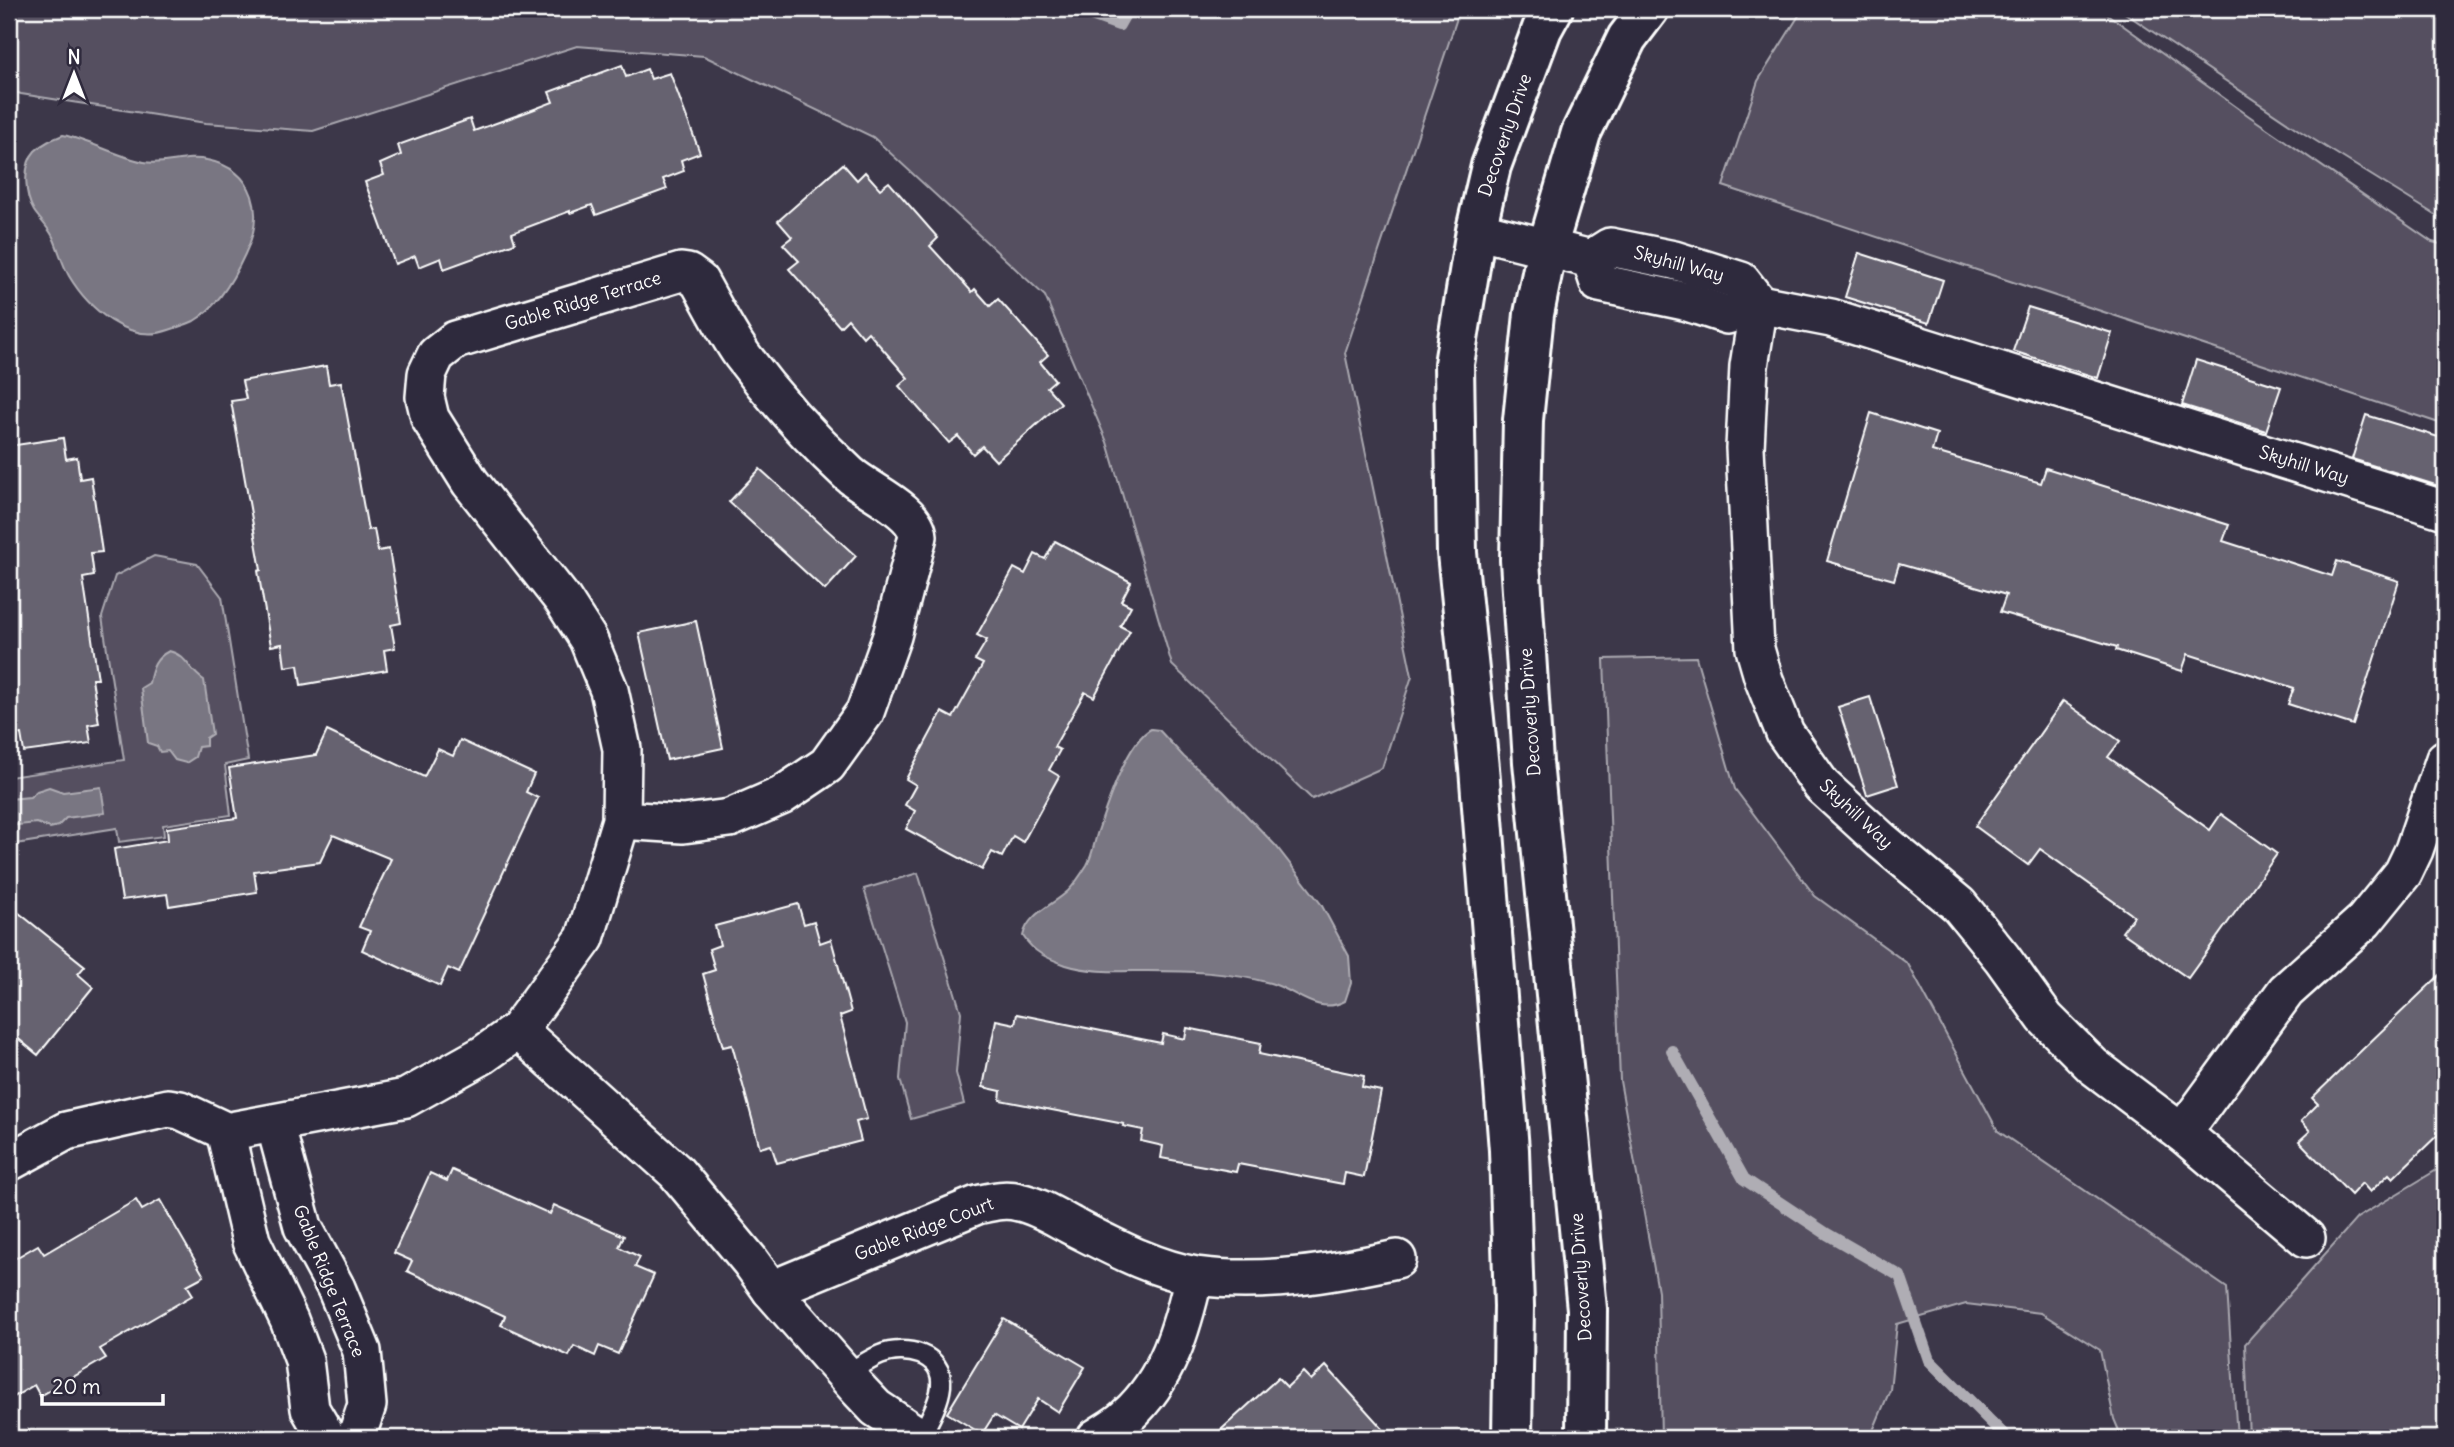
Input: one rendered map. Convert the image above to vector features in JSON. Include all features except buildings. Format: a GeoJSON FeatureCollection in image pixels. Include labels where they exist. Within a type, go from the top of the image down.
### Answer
{"type":"FeatureCollection","features":[{"type":"Feature","properties":{"kind":"street","name":"Decoverly Drive"},"geometry":{"type":"LineString","coordinates":[[1512,1438],[1514,1307],[1509,1150],[1479,768],[1457,554],[1454,363],[1476,230],[1491,166],[1542,29],[1553,9]]}},
{"type":"Feature","properties":{"kind":"street","name":"Decoverly Drive"},"geometry":{"type":"LineString","coordinates":[[1586,1438],[1587,1309],[1533,762],[1520,559],[1523,420],[1534,314],[1548,248],[1580,133],[1627,38],[1650,9]]}},
{"type":"Feature","properties":{"kind":"street","name":"Skyhill Way"},"geometry":{"type":"LineString","coordinates":[[1476,230],[1591,259],[1610,247],[1674,260],[1741,281],[1759,304],[1831,318],[2445,510]]}},
{"type":"Feature","properties":{"kind":"street","name":"Gable Ridge Terrace"},"geometry":{"type":"LineString","coordinates":[[225,1131],[406,1098],[483,1055],[518,1030],[585,938],[621,820],[622,749],[609,690],[588,639],[562,600],[470,482],[430,418],[425,397],[427,374],[436,355],[456,340],[681,272],[688,273],[699,281],[741,354],[796,421],[851,475],[909,516],[917,528],[918,536],[892,636],[865,712],[827,765],[781,796],[730,818],[683,824],[621,820]]}},
{"type":"Feature","properties":{"kind":"street","name":"Skyhill Way"},"geometry":{"type":"LineString","coordinates":[[1759,304],[1749,366],[1745,448],[1748,537],[1755,649],[1785,733],[1822,786],[1959,905],[2002,958],[2045,1018],[2093,1066],[2182,1133],[2306,1238]]}},
{"type":"Feature","properties":{"kind":"street"},"geometry":{"type":"LineString","coordinates":[[2182,1133],[2286,991],[2364,921],[2403,873],[2414,850],[2445,759]]}},
{"type":"Feature","properties":{"kind":"street"},"geometry":{"type":"LineString","coordinates":[[518,1030],[676,1172],[771,1290],[876,1408],[921,1438]]}},
{"type":"Feature","properties":{"kind":"street"},"geometry":{"type":"LineString","coordinates":[[9,1163],[66,1131],[168,1108],[180,1110],[225,1131],[251,1241],[304,1360],[310,1409],[327,1438]]}},
{"type":"Feature","properties":{"kind":"street","name":"Gable Ridge Terrace"},"geometry":{"type":"LineString","coordinates":[[275,1124],[303,1227],[336,1288],[362,1351],[367,1405],[356,1438]]}},
{"type":"Feature","properties":{"kind":"street"},"geometry":{"type":"LineString","coordinates":[[1509,1150],[1569,1141]]}},
{"type":"Feature","properties":{"kind":"street","name":"Gable Ridge Court"},"geometry":{"type":"LineString","coordinates":[[771,1290],[976,1205],[997,1200],[1017,1201],[1041,1209],[1132,1257],[1194,1276],[1268,1280],[1353,1269],[1397,1259]]}},
{"type":"Feature","properties":{"kind":"street"},"geometry":{"type":"LineString","coordinates":[[1096,1438],[1127,1417],[1158,1382],[1181,1329],[1194,1276]]}},
{"type":"Feature","properties":{"kind":"lane"},"geometry":{"type":"LineString","coordinates":[[846,1374],[879,1355],[899,1350],[915,1352],[932,1360],[939,1370],[941,1385],[938,1400],[921,1438]]}},
{"type":"Feature","properties":{"kind":"shaded area"},"geometry":{"type":"Polygon","coordinates":[[[9,9],[1460,9],[1345,353],[1412,676],[1382,768],[1312,799],[1172,665],[1107,442],[1045,296],[873,137],[704,56],[577,46],[313,131],[206,123],[9,90],[9,9]]]}},
{"type":"Feature","properties":{"kind":"shaded area"},"geometry":{"type":"Polygon","coordinates":[[[1803,9],[2100,9],[2432,242],[2445,245],[2445,425],[1723,186],[1758,81],[1803,9]]]}},
{"type":"Feature","properties":{"kind":"shaded area"},"geometry":{"type":"Polygon","coordinates":[[[2119,9],[2445,9],[2445,221],[2300,131],[2119,9]]]}},
{"type":"Feature","properties":{"kind":"shaded area"},"geometry":{"type":"Polygon","coordinates":[[[63,135],[144,162],[207,160],[224,165],[246,184],[255,209],[251,239],[230,282],[218,300],[203,315],[169,330],[139,332],[111,321],[77,288],[51,233],[34,211],[27,189],[28,164],[35,151],[63,135]]]}},
{"type":"Feature","properties":{"kind":"shaded area"},"geometry":{"type":"Polygon","coordinates":[[[154,556],[197,564],[222,597],[248,760],[225,765],[231,815],[163,825],[164,836],[119,842],[117,828],[9,845],[9,777],[124,760],[102,617],[115,576],[154,556]]]}},
{"type":"Feature","properties":{"kind":"shaded area"},"geometry":{"type":"Polygon","coordinates":[[[169,651],[180,656],[204,680],[212,734],[206,738],[206,746],[198,747],[195,757],[186,763],[175,760],[168,751],[160,752],[157,746],[148,743],[141,688],[149,683],[157,660],[169,651]]]}},
{"type":"Feature","properties":{"kind":"shaded area"},"geometry":{"type":"Polygon","coordinates":[[[1696,657],[1735,789],[1815,896],[1908,964],[1998,1131],[2227,1288],[2237,1438],[2122,1438],[2114,1419],[2100,1350],[2041,1313],[1966,1304],[1897,1324],[1890,1390],[1870,1438],[1661,1438],[1658,1291],[1620,1081],[1604,659],[1696,657]]]}},
{"type":"Feature","properties":{"kind":"shaded area"},"geometry":{"type":"Polygon","coordinates":[[[1151,729],[1159,730],[1184,757],[1223,791],[1276,846],[1321,904],[1349,956],[1351,983],[1345,1001],[1335,1005],[1316,1004],[1280,986],[1224,974],[1076,968],[1042,954],[1023,936],[1030,921],[1068,891],[1087,865],[1118,776],[1134,747],[1151,729]]]}},
{"type":"Feature","properties":{"kind":"shaded area"},"geometry":{"type":"Polygon","coordinates":[[[49,787],[63,792],[101,787],[105,813],[66,818],[58,826],[50,828],[37,823],[9,826],[9,799],[30,797],[49,787]]]}},
{"type":"Feature","properties":{"kind":"shaded area"},"geometry":{"type":"Polygon","coordinates":[[[918,873],[961,1012],[956,1073],[964,1104],[911,1119],[900,1079],[905,1022],[864,889],[918,873]]]}},
{"type":"Feature","properties":{"kind":"shaded area"},"geometry":{"type":"Polygon","coordinates":[[[2445,1165],[2445,1438],[2249,1438],[2245,1344],[2357,1218],[2445,1165]]]}},
{"type":"Feature","properties":{"kind":"waterway"},"geometry":{"type":"LineString","coordinates":[[1075,9],[1119,25],[1128,9]]}},
{"type":"Feature","properties":{"kind":"waterway"},"geometry":{"type":"LineString","coordinates":[[1672,1051],[1744,1179],[1827,1234],[1900,1276],[1929,1360],[2007,1438]]}}]}
